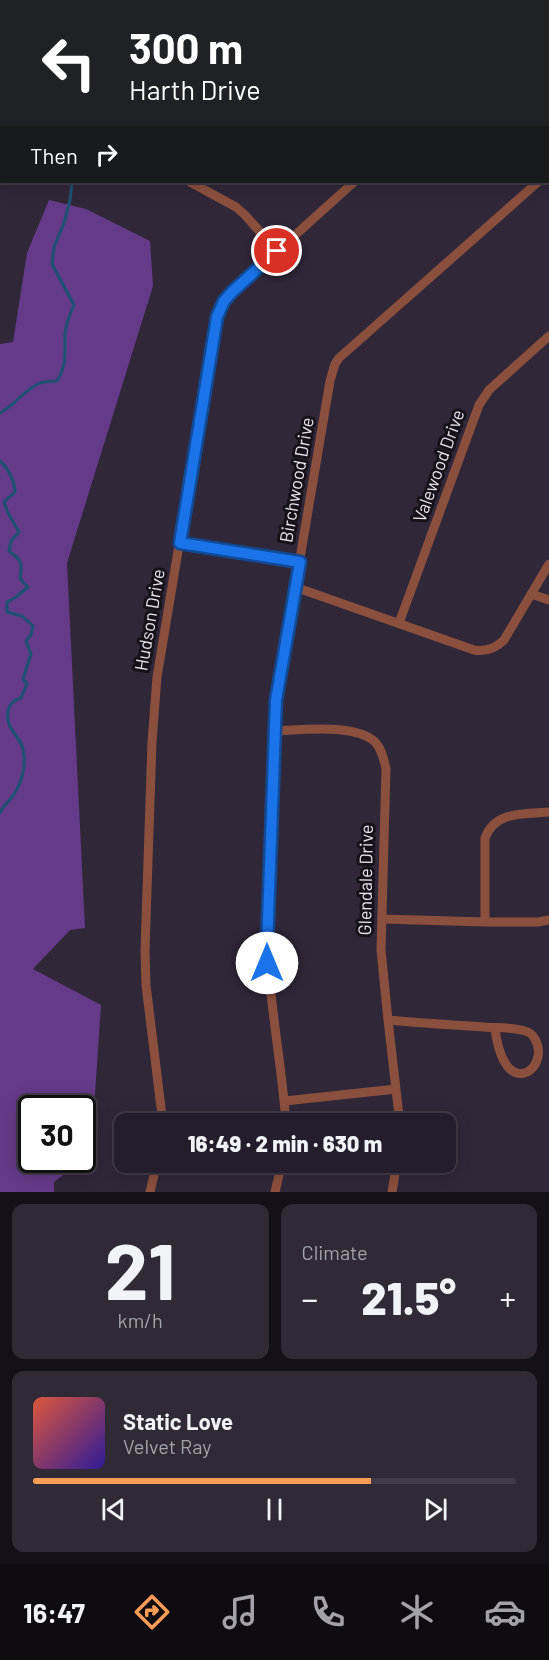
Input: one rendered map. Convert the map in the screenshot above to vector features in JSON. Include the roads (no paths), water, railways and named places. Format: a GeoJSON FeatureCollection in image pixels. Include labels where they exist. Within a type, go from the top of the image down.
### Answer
{"type":"FeatureCollection","features":[{"type":"Feature","properties":{"kind":"street"},"geometry":{"type":"LineString","coordinates":[[192,183],[236,207],[277,251]]}},
{"type":"Feature","properties":{"kind":"street","name":"Hudson Drive"},"geometry":{"type":"LineString","coordinates":[[162,1113],[146,985],[145,939],[152,742],[157,677],[217,317],[224,301],[232,292],[353,183]]}},
{"type":"Feature","properties":{"kind":"street","name":"Birchwood Drive"},"geometry":{"type":"LineString","coordinates":[[286,1113],[268,979],[267,948],[276,700],[330,381],[339,358],[537,183]]}},
{"type":"Feature","properties":{"kind":"street","name":"Valewood Drive"},"geometry":{"type":"LineString","coordinates":[[403,625],[478,405],[489,390],[549,336]]}},
{"type":"Feature","properties":{"kind":"street"},"geometry":{"type":"LineString","coordinates":[[180,543],[300,562]]}},
{"type":"Feature","properties":{"kind":"street"},"geometry":{"type":"LineString","coordinates":[[295,587],[480,651],[493,649],[504,640],[549,564]]}},
{"type":"Feature","properties":{"kind":"street"},"geometry":{"type":"LineString","coordinates":[[531,594],[549,600]]}},
{"type":"Feature","properties":{"kind":"street","name":"Glendale Drive"},"geometry":{"type":"LineString","coordinates":[[275,731],[341,730],[353,732],[365,735],[376,743],[382,753],[386,769],[381,950],[399,1113]]}},
{"type":"Feature","properties":{"kind":"street"},"geometry":{"type":"LineString","coordinates":[[485,922],[485,838],[488,831],[501,819],[549,812]]}},
{"type":"Feature","properties":{"kind":"street"},"geometry":{"type":"LineString","coordinates":[[382,919],[485,922],[549,920]]}},
{"type":"Feature","properties":{"kind":"street"},"geometry":{"type":"LineString","coordinates":[[388,1020],[495,1028],[525,1031],[532,1035],[538,1047],[537,1063],[533,1069],[526,1073],[518,1072],[507,1065],[499,1047],[495,1028]]}},
{"type":"Feature","properties":{"kind":"street"},"geometry":{"type":"LineString","coordinates":[[285,1101],[396,1089]]}},
{"type":"Feature","properties":{"kind":"street"},"geometry":{"type":"LineString","coordinates":[[150,1192],[154,1173]]}},
{"type":"Feature","properties":{"kind":"street"},"geometry":{"type":"LineString","coordinates":[[275,1192],[279,1173]]}},
{"type":"Feature","properties":{"kind":"street"},"geometry":{"type":"LineString","coordinates":[[392,1192],[395,1173]]}},
{"type":"Feature","properties":{"kind":"waterway"},"geometry":{"type":"LineString","coordinates":[[0,413],[33,387],[42,382],[57,381],[63,369],[66,329],[74,305],[52,264],[54,247],[70,200],[72,183]]}},
{"type":"Feature","properties":{"kind":"waterway"},"geometry":{"type":"LineString","coordinates":[[0,461],[6,467],[15,488],[15,492],[4,502],[19,532],[11,541],[9,551],[19,560],[20,579],[28,587],[7,602],[7,612],[22,616],[33,626],[31,635],[26,641],[31,654],[23,679],[27,684],[21,698],[11,704],[8,715],[10,727],[23,749],[23,772],[20,784],[0,813]]}}]}
